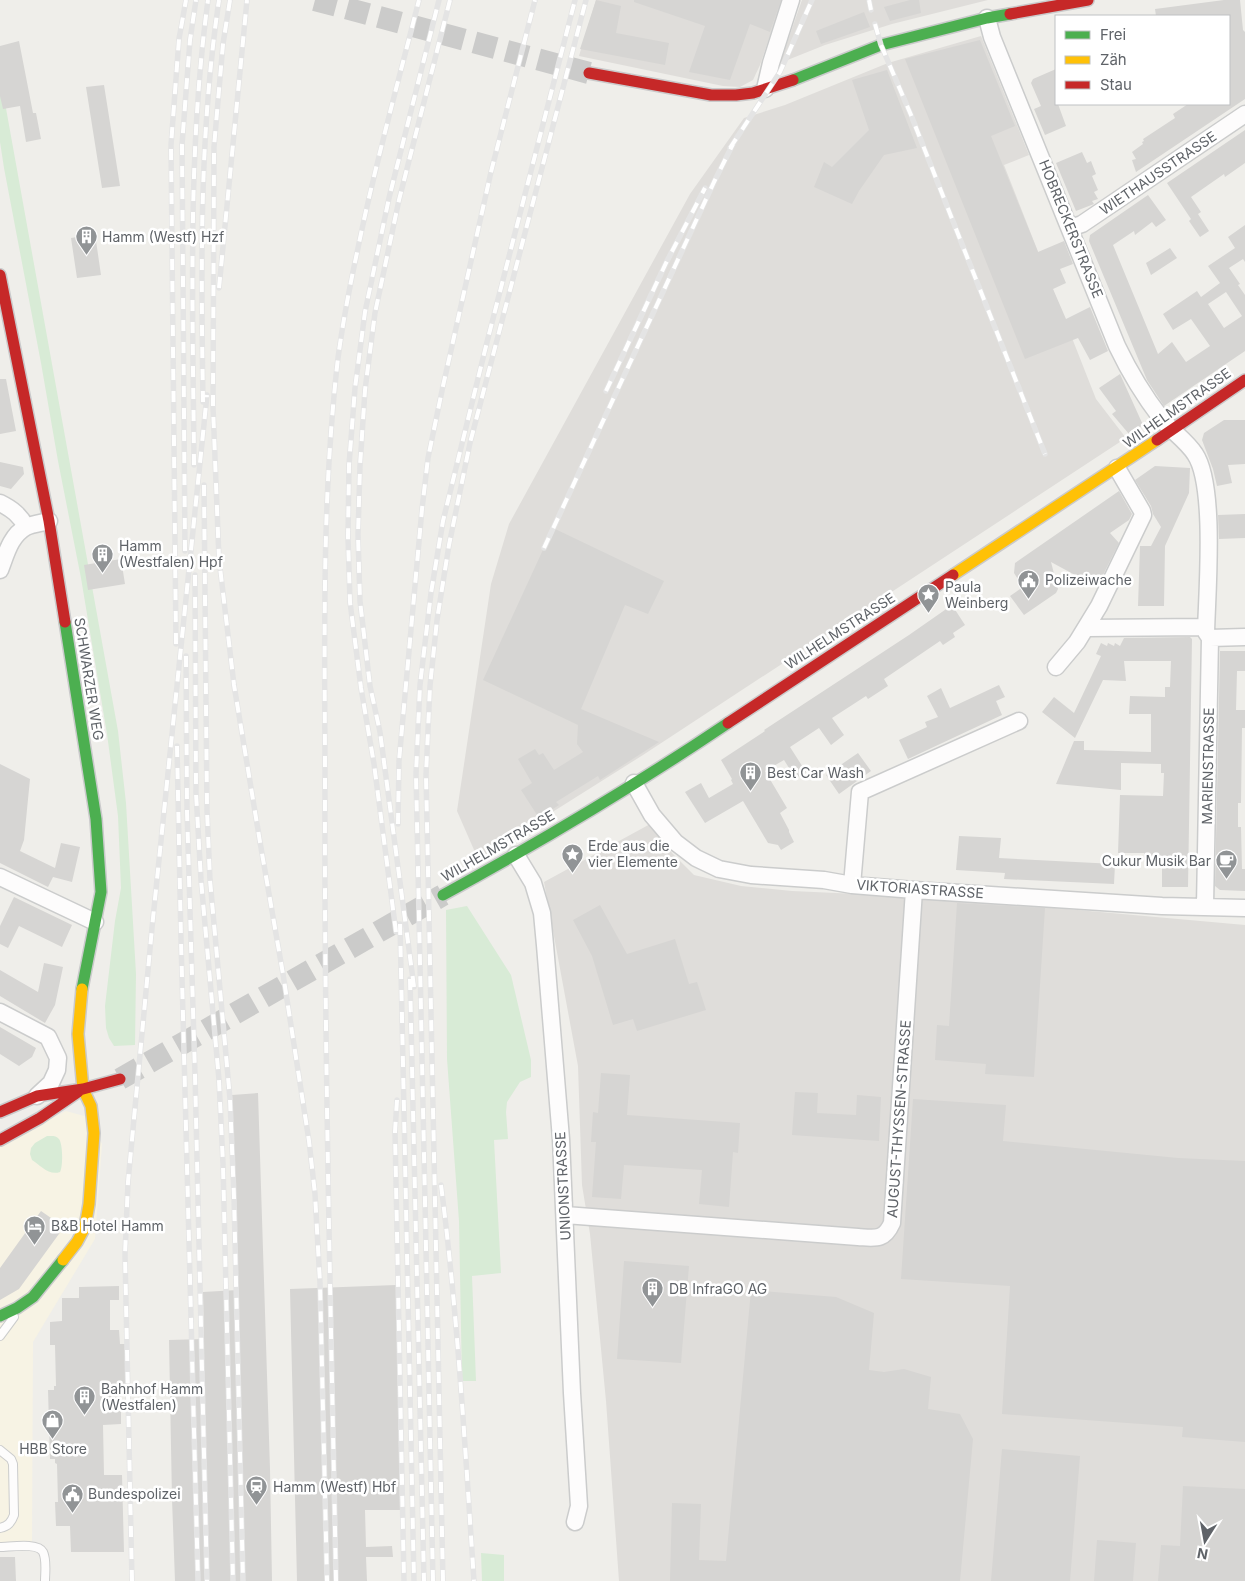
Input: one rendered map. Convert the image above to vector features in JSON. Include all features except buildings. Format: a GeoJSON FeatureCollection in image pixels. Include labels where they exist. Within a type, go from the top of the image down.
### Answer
{"type":"FeatureCollection","features":[{"type":"Feature","properties":{"kind":"main road"},"geometry":{"type":"LineString","coordinates":[[589,72],[711,95],[736,96],[766,89],[881,45],[987,18],[1088,0]]}},
{"type":"Feature","properties":{"kind":"main road","name":"SCHWARZER WEG"},"geometry":{"type":"LineString","coordinates":[[0,276],[49,521],[98,838],[101,892],[80,997],[78,1034],[83,1089],[91,1106],[94,1137],[89,1204],[85,1227],[77,1242],[33,1297],[17,1308],[0,1316]]}},
{"type":"Feature","properties":{"kind":"main road","name":"WILHELMSTRASSE"},"geometry":{"type":"LineString","coordinates":[[443,895],[516,854],[682,754],[1242,386]]}},
{"type":"Feature","properties":{"kind":"main road"},"geometry":{"type":"LineString","coordinates":[[0,1112],[37,1096],[83,1089],[120,1079]]}},
{"type":"Feature","properties":{"kind":"main road"},"geometry":{"type":"LineString","coordinates":[[0,1140],[40,1118],[83,1089]]}},
{"type":"Feature","properties":{"kind":"street"},"geometry":{"type":"LineString","coordinates":[[766,89],[771,63],[791,0]]}},
{"type":"Feature","properties":{"kind":"street","name":"HOBRECKERSTRASSE"},"geometry":{"type":"LineString","coordinates":[[987,18],[992,37],[1118,346],[1129,370],[1161,418],[1173,431]]}},
{"type":"Feature","properties":{"kind":"street","name":"WIETHAUSSTRASSE"},"geometry":{"type":"LineString","coordinates":[[1070,228],[1082,224],[1245,114]]}},
{"type":"Feature","properties":{"kind":"street","name":"MARIENSTRASSE"},"geometry":{"type":"LineString","coordinates":[[1173,431],[1196,454],[1203,469],[1207,508],[1208,632],[1205,906]]}},
{"type":"Feature","properties":{"kind":"street"},"geometry":{"type":"LineString","coordinates":[[1056,667],[1078,642],[1087,628],[1143,516],[1142,511],[1117,468]]}},
{"type":"Feature","properties":{"kind":"street"},"geometry":{"type":"LineString","coordinates":[[0,503],[18,514],[26,527]]}},
{"type":"Feature","properties":{"kind":"street"},"geometry":{"type":"LineString","coordinates":[[0,570],[11,543],[16,536],[26,527],[49,521]]}},
{"type":"Feature","properties":{"kind":"street"},"geometry":{"type":"LineString","coordinates":[[1087,628],[1208,632],[1245,637]]}},
{"type":"Feature","properties":{"kind":"street"},"geometry":{"type":"LineString","coordinates":[[852,885],[860,792],[1019,721]]}},
{"type":"Feature","properties":{"kind":"street","name":"VIKTORIASTRASSE"},"geometry":{"type":"LineString","coordinates":[[634,784],[652,815],[675,842],[696,858],[719,868],[751,875],[824,880],[852,885],[914,890],[1162,906],[1245,908]]}},
{"type":"Feature","properties":{"kind":"street","name":"UNIONSTRASSE"},"geometry":{"type":"LineString","coordinates":[[516,854],[533,883],[542,913],[561,1139],[579,1506],[575,1522]]}},
{"type":"Feature","properties":{"kind":"street"},"geometry":{"type":"LineString","coordinates":[[0,877],[95,922]]}},
{"type":"Feature","properties":{"kind":"street","name":"AUGUST-THYSSEN-STRASSE"},"geometry":{"type":"LineString","coordinates":[[565,1216],[858,1237],[879,1238],[888,1233],[892,1223],[914,890]]}},
{"type":"Feature","properties":{"kind":"street"},"geometry":{"type":"LineString","coordinates":[[0,1012],[48,1037],[58,1058],[57,1070],[51,1083],[37,1096]]}},
{"type":"Feature","properties":{"kind":"lane"},"geometry":{"type":"LineString","coordinates":[[0,1336],[11,1320],[33,1297]]}},
{"type":"Feature","properties":{"kind":"lane"},"geometry":{"type":"LineString","coordinates":[[0,1450],[11,1459],[13,1464],[14,1515],[8,1525],[0,1528]]}},
{"type":"Feature","properties":{"kind":"lane"},"geometry":{"type":"LineString","coordinates":[[0,1547],[33,1546],[42,1550],[45,1560],[45,1581]]}},
{"type":"Feature","properties":{"kind":"shaded area"},"geometry":{"type":"Polygon","coordinates":[[[596,0],[782,0],[753,80],[740,87],[723,86],[579,56],[596,0]]]}},
{"type":"Feature","properties":{"kind":"shaded area"},"geometry":{"type":"Polygon","coordinates":[[[802,0],[988,0],[892,24],[825,45],[780,63],[802,0]]]}},
{"type":"Feature","properties":{"kind":"shaded area"},"geometry":{"type":"Polygon","coordinates":[[[981,36],[1029,155],[1004,165],[1096,399],[1126,438],[643,755],[478,859],[457,811],[491,584],[509,524],[690,194],[744,118],[785,105],[888,63],[981,36]]]}},
{"type":"Feature","properties":{"kind":"shaded area"},"geometry":{"type":"Polygon","coordinates":[[[652,823],[672,853],[694,875],[741,886],[792,891],[945,898],[1245,925],[1245,1581],[619,1581],[606,1401],[590,1234],[582,1185],[578,1066],[544,882],[652,823]]]}},
{"type":"Feature","properties":{"kind":"shaded area"},"geometry":{"type":"Polygon","coordinates":[[[66,1111],[88,1117],[102,1144],[95,1239],[33,1342],[32,1547],[0,1548],[0,1144],[66,1111]]]}},
{"type":"Feature","properties":{"kind":"green space"},"geometry":{"type":"Polygon","coordinates":[[[0,75],[118,731],[126,803],[136,974],[135,1045],[114,1046],[106,1028],[105,1006],[115,921],[121,888],[118,816],[107,734],[81,578],[4,168],[0,142],[0,75]]]}},
{"type":"Feature","properties":{"kind":"green space"},"geometry":{"type":"Polygon","coordinates":[[[467,906],[511,975],[531,1060],[531,1077],[520,1082],[507,1102],[508,1139],[494,1140],[501,1273],[472,1276],[476,1381],[462,1381],[459,1221],[447,1059],[446,910],[467,906]]]}},
{"type":"Feature","properties":{"kind":"green space"},"geometry":{"type":"Polygon","coordinates":[[[47,1136],[59,1139],[62,1156],[60,1172],[52,1173],[32,1160],[31,1148],[35,1143],[47,1136]]]}},
{"type":"Feature","properties":{"kind":"green space"},"geometry":{"type":"Polygon","coordinates":[[[481,1553],[504,1555],[504,1581],[482,1581],[481,1553]]]}},
{"type":"Feature","properties":{"kind":"tunnel"},"geometry":{"type":"LineString","coordinates":[[315,0],[589,73]]}},
{"type":"Feature","properties":{"kind":"tunnel"},"geometry":{"type":"LineString","coordinates":[[120,1079],[443,895]]}},
{"type":"Feature","properties":{"kind":"railway"},"geometry":{"type":"LineString","coordinates":[[176,644],[171,145],[179,39],[186,0]]}},
{"type":"Feature","properties":{"kind":"railway"},"geometry":{"type":"LineString","coordinates":[[185,551],[182,145],[190,40],[196,0]]}},
{"type":"Feature","properties":{"kind":"railway"},"geometry":{"type":"LineString","coordinates":[[194,465],[192,290],[194,174],[201,58],[208,0]]}},
{"type":"Feature","properties":{"kind":"railway"},"geometry":{"type":"LineString","coordinates":[[203,402],[202,251],[205,150],[212,50],[219,0]]}},
{"type":"Feature","properties":{"kind":"railway"},"geometry":{"type":"LineString","coordinates":[[230,0],[223,44],[214,147],[213,407],[219,559],[234,685],[283,974],[309,1141],[315,1194],[320,1283],[327,1581]]}},
{"type":"Feature","properties":{"kind":"railway"},"geometry":{"type":"LineString","coordinates":[[219,288],[247,0]]}},
{"type":"Feature","properties":{"kind":"railway"},"geometry":{"type":"LineString","coordinates":[[336,1581],[326,988],[326,520],[338,358],[349,289],[387,124],[419,0]]}},
{"type":"Feature","properties":{"kind":"railway"},"geometry":{"type":"LineString","coordinates":[[396,932],[350,602],[348,537],[349,465],[355,388],[365,312],[389,198],[439,0]]}},
{"type":"Feature","properties":{"kind":"railway"},"geometry":{"type":"LineString","coordinates":[[414,987],[380,732],[370,686],[360,601],[358,535],[360,466],[365,390],[375,313],[399,200],[450,0]]}},
{"type":"Feature","properties":{"kind":"railway"},"geometry":{"type":"LineString","coordinates":[[398,824],[399,761],[428,458],[491,172],[535,0]]}},
{"type":"Feature","properties":{"kind":"railway"},"geometry":{"type":"LineString","coordinates":[[433,1581],[416,774],[420,685],[431,593],[443,521],[575,0]]}},
{"type":"Feature","properties":{"kind":"railway"},"geometry":{"type":"LineString","coordinates":[[443,1581],[426,775],[430,686],[437,620],[449,545],[470,443],[586,0]]}},
{"type":"Feature","properties":{"kind":"railway"},"geometry":{"type":"LineString","coordinates":[[730,148],[780,72],[812,0]]}},
{"type":"Feature","properties":{"kind":"railway"},"geometry":{"type":"LineString","coordinates":[[869,0],[871,10]]}},
{"type":"Feature","properties":{"kind":"railway"},"geometry":{"type":"LineString","coordinates":[[875,24],[881,45],[911,115],[1045,454]]}},
{"type":"Feature","properties":{"kind":"railway"},"geometry":{"type":"LineString","coordinates":[[544,548],[733,144]]}},
{"type":"Feature","properties":{"kind":"railway"},"geometry":{"type":"LineString","coordinates":[[606,391],[666,263],[705,188]]}},
{"type":"Feature","properties":{"kind":"railway"},"geometry":{"type":"LineString","coordinates":[[132,1581],[125,1255],[128,1182],[207,395]]}},
{"type":"Feature","properties":{"kind":"railway"},"geometry":{"type":"LineString","coordinates":[[204,485],[207,810],[210,880],[230,1099],[243,1581]]}},
{"type":"Feature","properties":{"kind":"railway"},"geometry":{"type":"LineString","coordinates":[[195,575],[196,793],[201,880],[219,1080],[223,1164],[233,1581]]}},
{"type":"Feature","properties":{"kind":"railway"},"geometry":{"type":"LineString","coordinates":[[186,656],[187,811],[207,1581]]}},
{"type":"Feature","properties":{"kind":"railway"},"geometry":{"type":"LineString","coordinates":[[177,746],[198,1581]]}},
{"type":"Feature","properties":{"kind":"railway"},"geometry":{"type":"LineString","coordinates":[[400,924],[414,1581]]}},
{"type":"Feature","properties":{"kind":"railway"},"geometry":{"type":"LineString","coordinates":[[410,979],[424,1581]]}},
{"type":"Feature","properties":{"kind":"railway"},"geometry":{"type":"LineString","coordinates":[[397,1100],[395,1132],[404,1581]]}},
{"type":"Feature","properties":{"kind":"railway"},"geometry":{"type":"LineString","coordinates":[[441,1185],[457,1333],[474,1581]]}},
{"type":"Feature","properties":{"kind":"traffic: fast"},"geometry":{"type":"LineString","coordinates":[[793,80],[881,45],[1010,14]]}},
{"type":"Feature","properties":{"kind":"traffic: fast"},"geometry":{"type":"LineString","coordinates":[[65,622],[96,819],[101,892],[82,989]]}},
{"type":"Feature","properties":{"kind":"traffic: fast"},"geometry":{"type":"LineString","coordinates":[[443,895],[587,812],[658,769],[728,723]]}},
{"type":"Feature","properties":{"kind":"traffic: fast"},"geometry":{"type":"LineString","coordinates":[[0,1316],[17,1308],[33,1297],[63,1260]]}},
{"type":"Feature","properties":{"kind":"traffic: slow"},"geometry":{"type":"LineString","coordinates":[[953,575],[1157,440]]}},
{"type":"Feature","properties":{"kind":"traffic: slow"},"geometry":{"type":"LineString","coordinates":[[63,1260],[77,1242],[85,1227],[89,1204],[94,1133],[91,1106],[83,1089],[78,1034],[82,989]]}},
{"type":"Feature","properties":{"kind":"traffic: jam"},"geometry":{"type":"LineString","coordinates":[[1010,14],[1088,0]]}},
{"type":"Feature","properties":{"kind":"traffic: jam"},"geometry":{"type":"LineString","coordinates":[[589,73],[711,95],[753,93],[793,80]]}},
{"type":"Feature","properties":{"kind":"traffic: jam"},"geometry":{"type":"LineString","coordinates":[[0,275],[49,521],[65,622]]}},
{"type":"Feature","properties":{"kind":"traffic: jam"},"geometry":{"type":"LineString","coordinates":[[1157,440],[1245,380]]}},
{"type":"Feature","properties":{"kind":"traffic: jam"},"geometry":{"type":"LineString","coordinates":[[728,723],[953,575]]}},
{"type":"Feature","properties":{"kind":"traffic: jam"},"geometry":{"type":"LineString","coordinates":[[0,1112],[37,1096],[83,1089],[120,1079]]}},
{"type":"Feature","properties":{"kind":"traffic: jam"},"geometry":{"type":"LineString","coordinates":[[0,1140],[40,1118],[78,1092]]}},
{"type":"Feature","properties":{"kind":"place","name":"Hamm (Westf) Hzf"},"geometry":{"type":"Point","coordinates":[86,256]}},
{"type":"Feature","properties":{"kind":"place","name":"Hamm (Westfalen) Hpf"},"geometry":{"type":"Point","coordinates":[103,573]}},
{"type":"Feature","properties":{"kind":"place","name":"Polizeiwache"},"geometry":{"type":"Point","coordinates":[1029,599]}},
{"type":"Feature","properties":{"kind":"place","name":"Paula Weinberg"},"geometry":{"type":"Point","coordinates":[929,614]}},
{"type":"Feature","properties":{"kind":"place","name":"Best Car Wash"},"geometry":{"type":"Point","coordinates":[751,792]}},
{"type":"Feature","properties":{"kind":"place","name":"Erde aus die vier Elemente"},"geometry":{"type":"Point","coordinates":[572,873]}},
{"type":"Feature","properties":{"kind":"place","name":"Cukur Musik Bar"},"geometry":{"type":"Point","coordinates":[1227,880]}},
{"type":"Feature","properties":{"kind":"place","name":"B&B Hotel Hamm"},"geometry":{"type":"Point","coordinates":[35,1245]}},
{"type":"Feature","properties":{"kind":"place","name":"DB InfraGO AG"},"geometry":{"type":"Point","coordinates":[653,1308]}},
{"type":"Feature","properties":{"kind":"place","name":"Bahnhof Hamm (Westfalen)"},"geometry":{"type":"Point","coordinates":[85,1416]}},
{"type":"Feature","properties":{"kind":"place","name":"HBB Store"},"geometry":{"type":"Point","coordinates":[53,1440]}},
{"type":"Feature","properties":{"kind":"place","name":"Hamm (Westf) Hbf"},"geometry":{"type":"Point","coordinates":[257,1506]}},
{"type":"Feature","properties":{"kind":"place","name":"Bundespolizei"},"geometry":{"type":"Point","coordinates":[72,1513]}}]}
